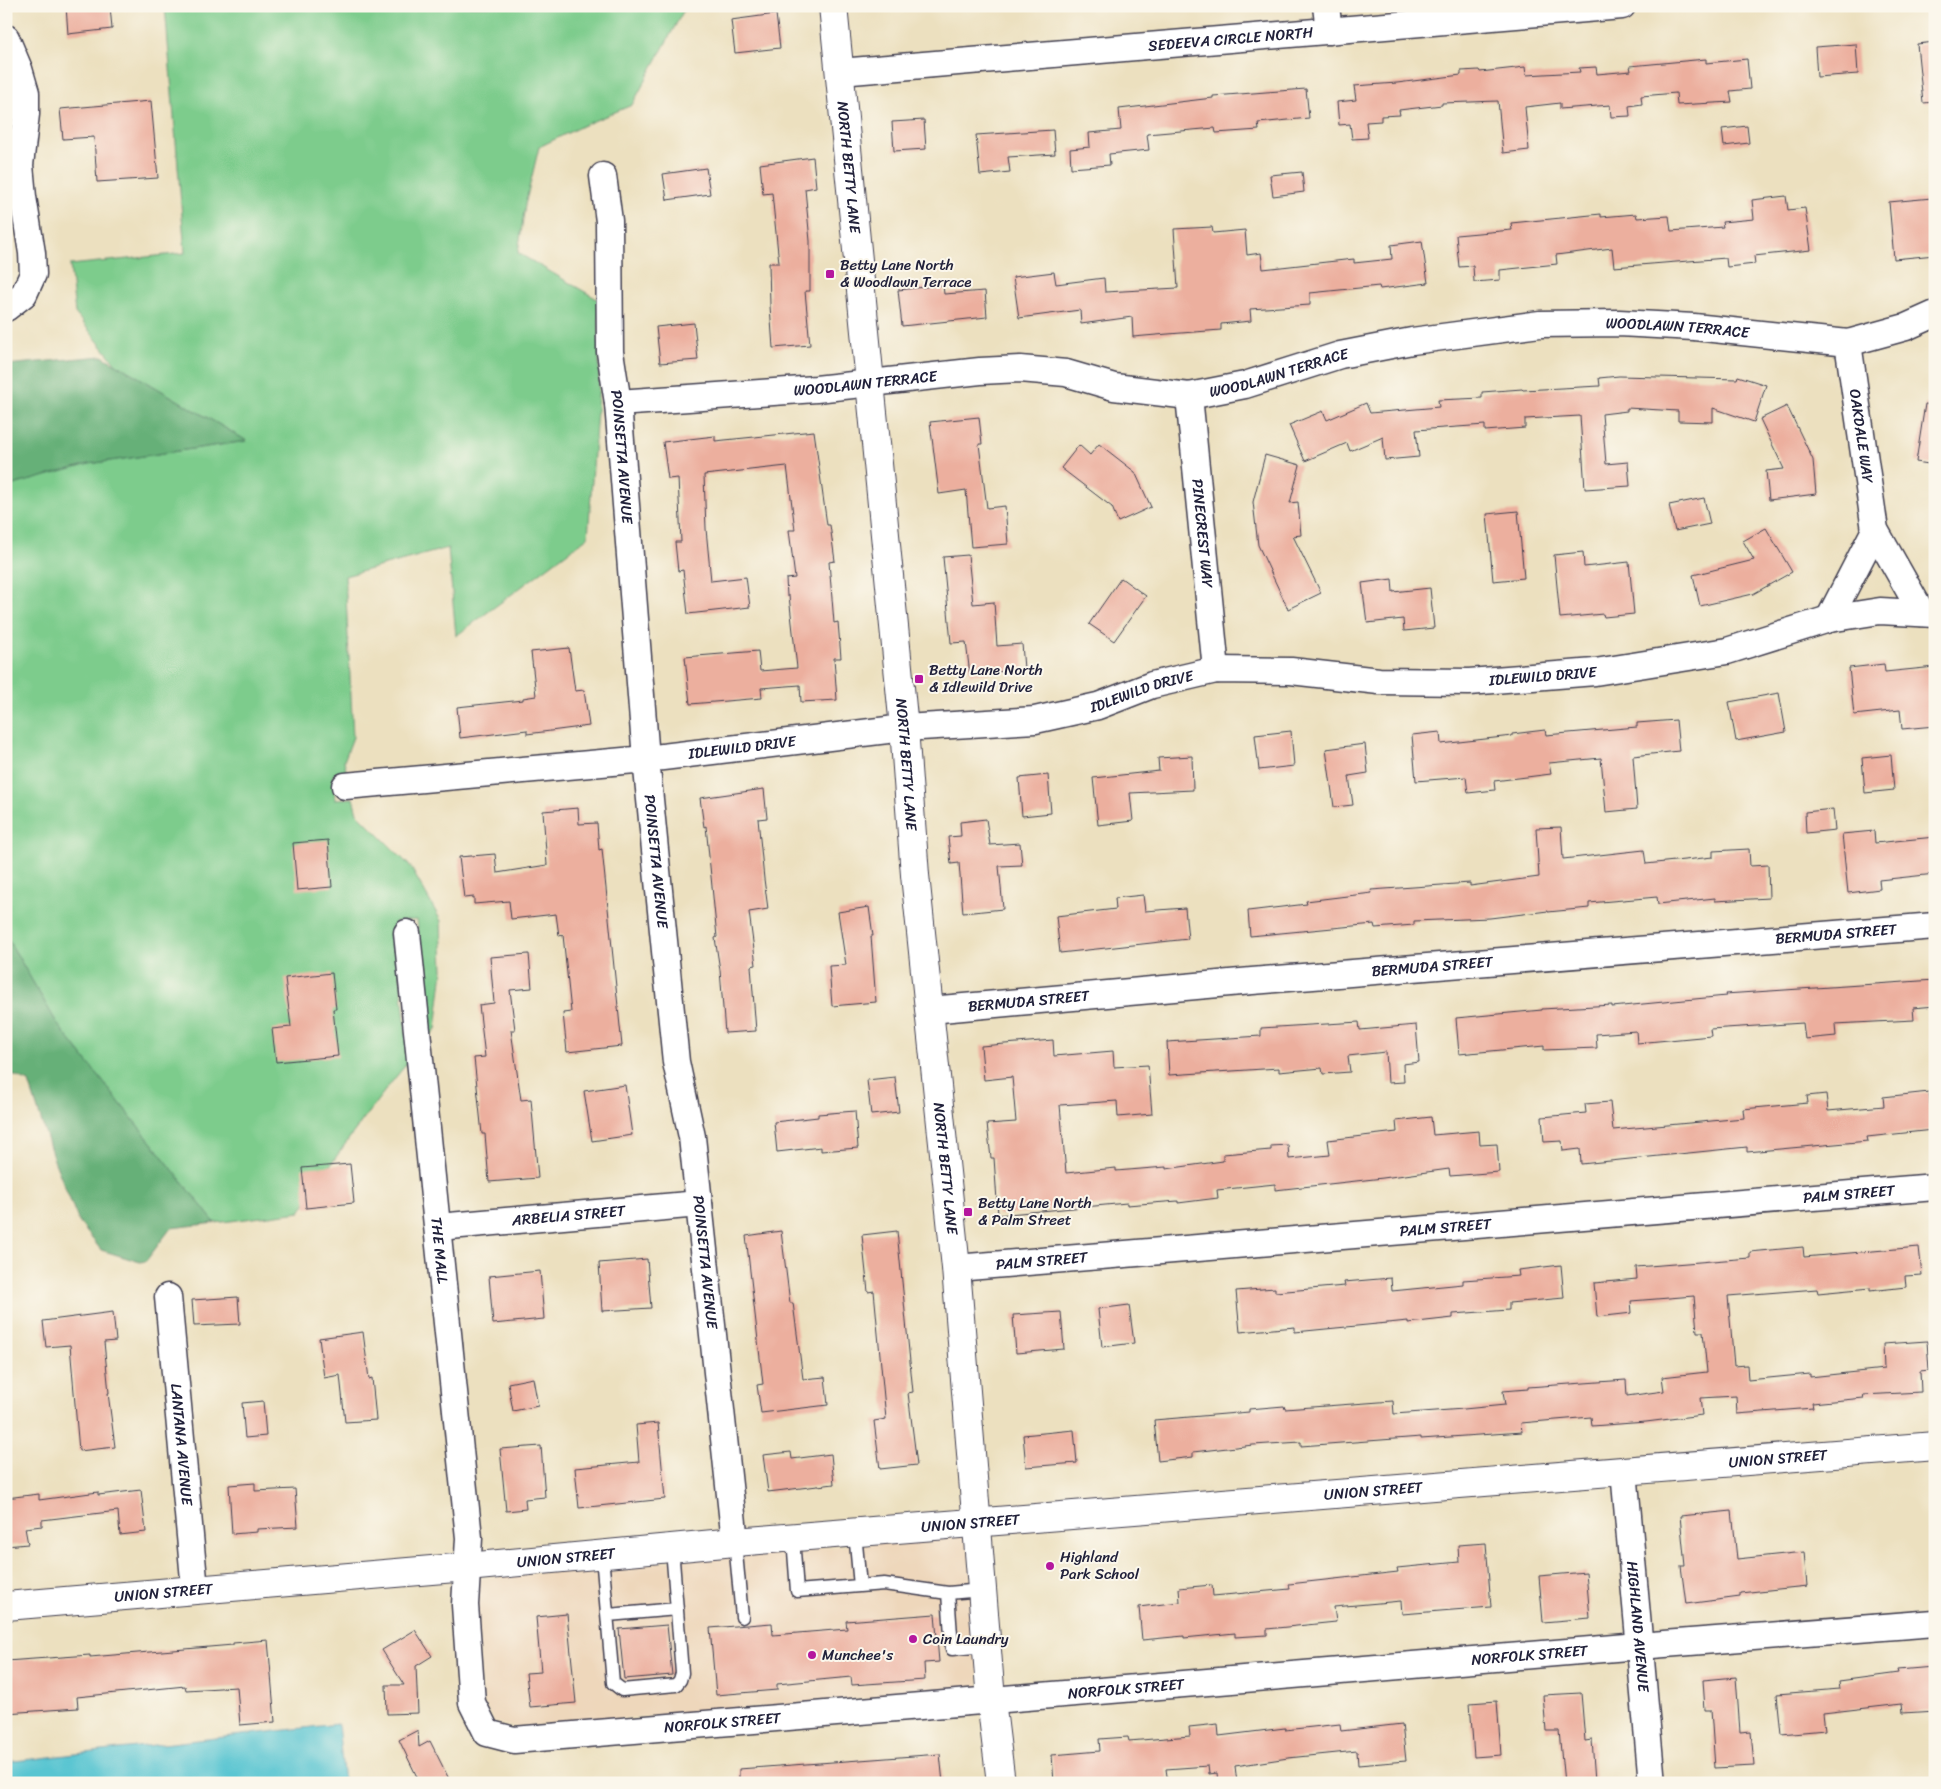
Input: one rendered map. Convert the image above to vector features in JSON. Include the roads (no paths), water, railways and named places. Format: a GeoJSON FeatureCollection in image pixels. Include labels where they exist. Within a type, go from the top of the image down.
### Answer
{"type":"FeatureCollection","features":[{"type":"Feature","properties":{"kind":"street","name":"NORTH BETTY LANE"},"geometry":{"type":"LineString","coordinates":[[833,6],[904,728],[915,875],[956,1268],[982,1590],[1001,1783]]}},
{"type":"Feature","properties":{"kind":"street","name":"SEDEEVA CIRCLE NORTH"},"geometry":{"type":"LineString","coordinates":[[840,72],[1327,19],[1621,6]]}},
{"type":"Feature","properties":{"kind":"street"},"geometry":{"type":"LineString","coordinates":[[6,38],[19,69],[26,93],[26,114],[20,164],[33,274],[24,294],[6,308]]}},
{"type":"Feature","properties":{"kind":"street","name":"POINSETTA AVENUE"},"geometry":{"type":"LineString","coordinates":[[603,176],[609,221],[610,352],[618,403],[646,759],[676,1062],[692,1137],[735,1542]]}},
{"type":"Feature","properties":{"kind":"street","name":"WOODLAWN TERRACE"},"geometry":{"type":"LineString","coordinates":[[618,403],[816,390],[980,370],[1066,373],[1114,386],[1189,396],[1245,385],[1340,355],[1412,340],[1540,324],[1619,323],[1694,326],[1848,342],[1906,327],[1935,314]]}},
{"type":"Feature","properties":{"kind":"street","name":"OAKDALE WAY"},"geometry":{"type":"LineString","coordinates":[[1848,342],[1875,530],[1929,614]]}},
{"type":"Feature","properties":{"kind":"street","name":"PINECREST WAY"},"geometry":{"type":"LineString","coordinates":[[1189,396],[1216,670]]}},
{"type":"Feature","properties":{"kind":"street"},"geometry":{"type":"LineString","coordinates":[[1829,618],[1875,530]]}},
{"type":"Feature","properties":{"kind":"street","name":"IDLEWILD DRIVE"},"geometry":{"type":"LineString","coordinates":[[345,786],[646,759],[904,728],[1036,720],[1098,706],[1152,685],[1216,670],[1291,671],[1379,681],[1469,682],[1595,672],[1727,651],[1829,618],[1880,610],[1929,614]]}},
{"type":"Feature","properties":{"kind":"street","name":"BERMUDA STREET"},"geometry":{"type":"LineString","coordinates":[[930,1010],[1935,926]]}},
{"type":"Feature","properties":{"kind":"street","name":"THE MALL"},"geometry":{"type":"LineString","coordinates":[[407,933],[469,1538],[467,1567]]}},
{"type":"Feature","properties":{"kind":"street","name":"PALM STREET"},"geometry":{"type":"LineString","coordinates":[[956,1268],[1935,1187]]}},
{"type":"Feature","properties":{"kind":"street","name":"ARBELIA STREET"},"geometry":{"type":"LineString","coordinates":[[438,1227],[700,1204]]}},
{"type":"Feature","properties":{"kind":"street","name":"LANTANA AVENUE"},"geometry":{"type":"LineString","coordinates":[[168,1297],[194,1590]]}},
{"type":"Feature","properties":{"kind":"street","name":"UNION STREET"},"geometry":{"type":"LineString","coordinates":[[6,1606],[735,1542],[1935,1446]]}},
{"type":"Feature","properties":{"kind":"street","name":"HIGHLAND AVENUE"},"geometry":{"type":"LineString","coordinates":[[1624,1471],[1652,1783]]}},
{"type":"Feature","properties":{"kind":"street","name":"NORFOLK STREET"},"geometry":{"type":"LineString","coordinates":[[467,1567],[465,1605],[472,1703],[486,1733],[514,1740],[1935,1623]]}},
{"type":"Feature","properties":{"kind":"lane"},"geometry":{"type":"LineString","coordinates":[[855,1533],[860,1586]]}},
{"type":"Feature","properties":{"kind":"lane"},"geometry":{"type":"LineString","coordinates":[[793,1538],[797,1591],[884,1584],[948,1593],[982,1590]]}},
{"type":"Feature","properties":{"kind":"lane"},"geometry":{"type":"LineString","coordinates":[[735,1542],[742,1617]]}},
{"type":"Feature","properties":{"kind":"lane"},"geometry":{"type":"LineString","coordinates":[[602,1555],[613,1683],[622,1690],[676,1685],[682,1674],[672,1548]]}},
{"type":"Feature","properties":{"kind":"lane"},"geometry":{"type":"LineString","coordinates":[[948,1593],[952,1649],[987,1646]]}},
{"type":"Feature","properties":{"kind":"lane"},"geometry":{"type":"LineString","coordinates":[[608,1615],[677,1609]]}},
{"type":"Feature","properties":{"kind":"water"},"geometry":{"type":"Polygon","coordinates":[[[338,1724],[344,1783],[6,1783],[6,1762],[338,1724]]]}},
{"type":"Feature","properties":{"kind":"place","name":"Betty Lane North & Woodlawn Terrace"},"geometry":{"type":"Point","coordinates":[830,274]}},
{"type":"Feature","properties":{"kind":"place","name":"Betty Lane North & Idlewild Drive"},"geometry":{"type":"Point","coordinates":[919,679]}},
{"type":"Feature","properties":{"kind":"place","name":"Betty Lane North & Palm Street"},"geometry":{"type":"Point","coordinates":[968,1212]}},
{"type":"Feature","properties":{"kind":"place","name":"Highland Park School"},"geometry":{"type":"Point","coordinates":[1050,1566]}},
{"type":"Feature","properties":{"kind":"place","name":"Coin Laundry"},"geometry":{"type":"Point","coordinates":[913,1639]}},
{"type":"Feature","properties":{"kind":"place","name":"Munchee's"},"geometry":{"type":"Point","coordinates":[812,1655]}}]}
